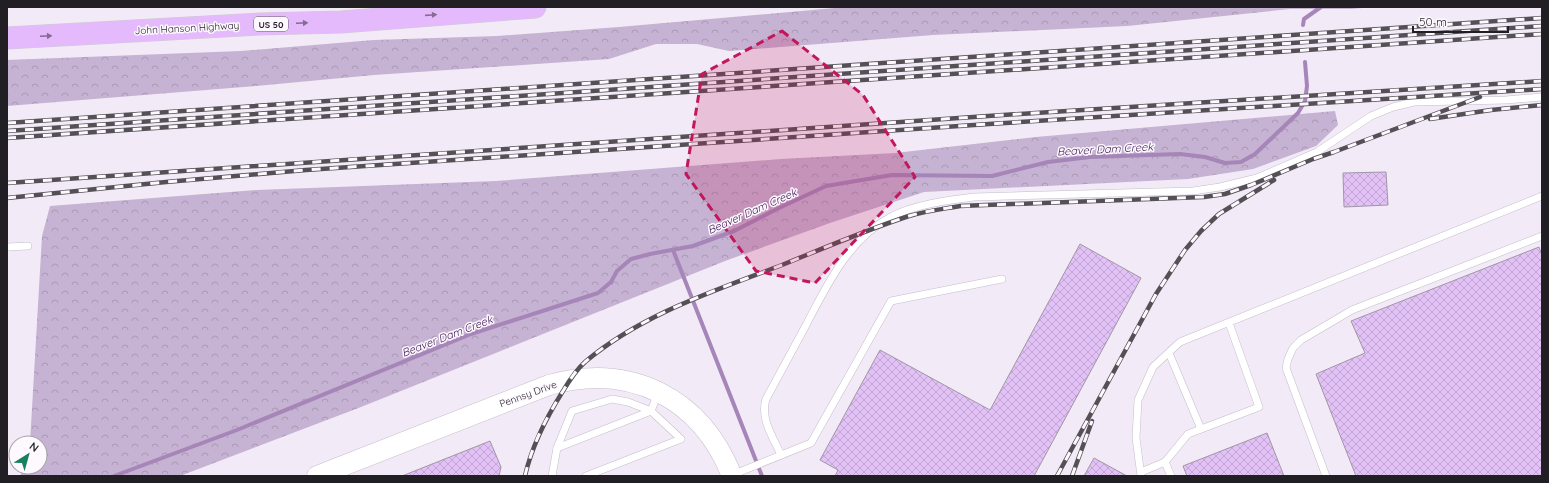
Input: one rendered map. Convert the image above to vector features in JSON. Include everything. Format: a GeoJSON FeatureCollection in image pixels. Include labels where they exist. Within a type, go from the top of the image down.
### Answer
{"type":"FeatureCollection","features":[{"type":"Feature","properties":{"kind":"highway","name":"John Hanson Highway"},"geometry":{"type":"LineString","coordinates":[[7,38],[260,24],[341,22],[535,7]]}},
{"type":"Feature","properties":{"kind":"main road","name":"Pennsy Drive"},"geometry":{"type":"LineString","coordinates":[[317,476],[337,472],[537,389],[582,378],[604,378],[626,381],[658,392],[676,402],[703,426],[738,473]]}},
{"type":"Feature","properties":{"kind":"lane"},"geometry":{"type":"LineString","coordinates":[[781,455],[765,419],[764,410],[766,399],[837,270],[866,235],[890,217],[941,202],[974,197],[1206,190],[1248,181],[1317,152],[1371,116],[1393,107],[1414,102],[1506,100],[1542,97]]}},
{"type":"Feature","properties":{"kind":"lane"},"geometry":{"type":"LineString","coordinates":[[1228,323],[1259,408],[1188,434],[1165,462],[1141,474],[1136,438],[1138,400],[1153,367],[1180,342],[1542,196]]}},
{"type":"Feature","properties":{"kind":"lane"},"geometry":{"type":"LineString","coordinates":[[1326,476],[1286,368],[1293,348],[1301,340],[1352,310],[1542,236]]}},
{"type":"Feature","properties":{"kind":"lane"},"geometry":{"type":"LineString","coordinates":[[7,247],[28,246]]}},
{"type":"Feature","properties":{"kind":"lane"},"geometry":{"type":"LineString","coordinates":[[738,473],[811,443],[891,300],[1002,280]]}},
{"type":"Feature","properties":{"kind":"lane"},"geometry":{"type":"LineString","coordinates":[[1169,353],[1201,429]]}},
{"type":"Feature","properties":{"kind":"lane"},"geometry":{"type":"LineString","coordinates":[[557,448],[651,411],[658,392]]}},
{"type":"Feature","properties":{"kind":"lane"},"geometry":{"type":"LineString","coordinates":[[552,476],[557,448],[572,411],[612,399],[628,402],[651,411],[681,440],[586,476]]}},
{"type":"Feature","properties":{"kind":"lane"},"geometry":{"type":"LineString","coordinates":[[1165,462],[1170,476]]}},
{"type":"Feature","properties":{"kind":"highlighted area"},"geometry":{"type":"Polygon","coordinates":[[[782,31],[863,95],[915,177],[815,283],[756,271],[686,174],[702,74],[782,31]]]}},
{"type":"Feature","properties":{"kind":"green space"},"geometry":{"type":"Polygon","coordinates":[[[846,7],[1374,7],[1351,9],[1290,9],[1127,26],[933,35],[729,51],[697,44],[656,44],[609,59],[374,75],[7,106],[7,60],[241,51],[374,40],[497,36],[846,7]]]}},
{"type":"Feature","properties":{"kind":"green space"},"geometry":{"type":"Polygon","coordinates":[[[1335,111],[1338,125],[1316,146],[1253,169],[1188,179],[924,192],[830,223],[725,261],[361,407],[180,476],[19,476],[48,475],[48,435],[30,435],[42,236],[50,206],[257,190],[496,181],[781,159],[895,153],[1036,137],[1335,111]]]}},
{"type":"Feature","properties":{"kind":"building"},"geometry":{"type":"Polygon","coordinates":[[[1386,172],[1388,205],[1344,207],[1343,173],[1386,172]]]}},
{"type":"Feature","properties":{"kind":"building"},"geometry":{"type":"Polygon","coordinates":[[[1080,244],[1141,278],[1034,476],[835,476],[838,470],[820,460],[880,350],[990,410],[1080,244]]]}},
{"type":"Feature","properties":{"kind":"building"},"geometry":{"type":"Polygon","coordinates":[[[1539,247],[1542,255],[1542,476],[1356,476],[1316,374],[1365,353],[1351,321],[1539,247]]]}},
{"type":"Feature","properties":{"kind":"building"},"geometry":{"type":"Polygon","coordinates":[[[1267,433],[1284,476],[1187,476],[1183,466],[1267,433]]]}},
{"type":"Feature","properties":{"kind":"building"},"geometry":{"type":"Polygon","coordinates":[[[490,441],[501,467],[499,476],[402,476],[490,441]]]}},
{"type":"Feature","properties":{"kind":"building"},"geometry":{"type":"Polygon","coordinates":[[[1094,458],[1127,476],[1084,476],[1094,458]]]}},
{"type":"Feature","properties":{"kind":"waterway","name":"Beaver Dam Creek"},"geometry":{"type":"LineString","coordinates":[[1303,25],[1304,19],[1321,7]]}},
{"type":"Feature","properties":{"kind":"waterway","name":"Beaver Dam Creek"},"geometry":{"type":"LineString","coordinates":[[114,476],[237,430],[471,334],[598,293],[611,282],[617,271],[631,259],[693,246],[734,231],[826,186],[892,175],[992,176],[1048,162],[1090,157],[1180,154],[1205,157],[1225,163],[1241,162],[1255,154],[1298,113],[1305,101],[1307,86],[1305,62]]}},
{"type":"Feature","properties":{"kind":"waterway"},"geometry":{"type":"LineString","coordinates":[[673,250],[762,476]]}},
{"type":"Feature","properties":{"kind":"railway"},"geometry":{"type":"LineString","coordinates":[[7,123],[1542,18]]}},
{"type":"Feature","properties":{"kind":"railway"},"geometry":{"type":"LineString","coordinates":[[7,131],[1542,26]]}},
{"type":"Feature","properties":{"kind":"railway"},"geometry":{"type":"LineString","coordinates":[[7,138],[1542,34]]}},
{"type":"Feature","properties":{"kind":"railway"},"geometry":{"type":"LineString","coordinates":[[7,183],[988,116],[1542,81]]}},
{"type":"Feature","properties":{"kind":"railway"},"geometry":{"type":"LineString","coordinates":[[7,198],[306,170],[989,124],[1542,89]]}},
{"type":"Feature","properties":{"kind":"railway"},"geometry":{"type":"LineString","coordinates":[[525,476],[532,453],[545,422],[568,383],[582,365],[607,345],[630,330],[654,317],[705,294],[877,227],[928,211],[960,206],[1204,197],[1225,194],[1251,185],[1313,159],[1480,97]]}},
{"type":"Feature","properties":{"kind":"railway"},"geometry":{"type":"LineString","coordinates":[[1430,119],[1491,110],[1542,105]]}},
{"type":"Feature","properties":{"kind":"railway"},"geometry":{"type":"LineString","coordinates":[[1057,476],[1156,294],[1185,250],[1201,231],[1219,214],[1274,180]]}},
{"type":"Feature","properties":{"kind":"railway"},"geometry":{"type":"LineString","coordinates":[[1072,476],[1092,421]]}}]}
